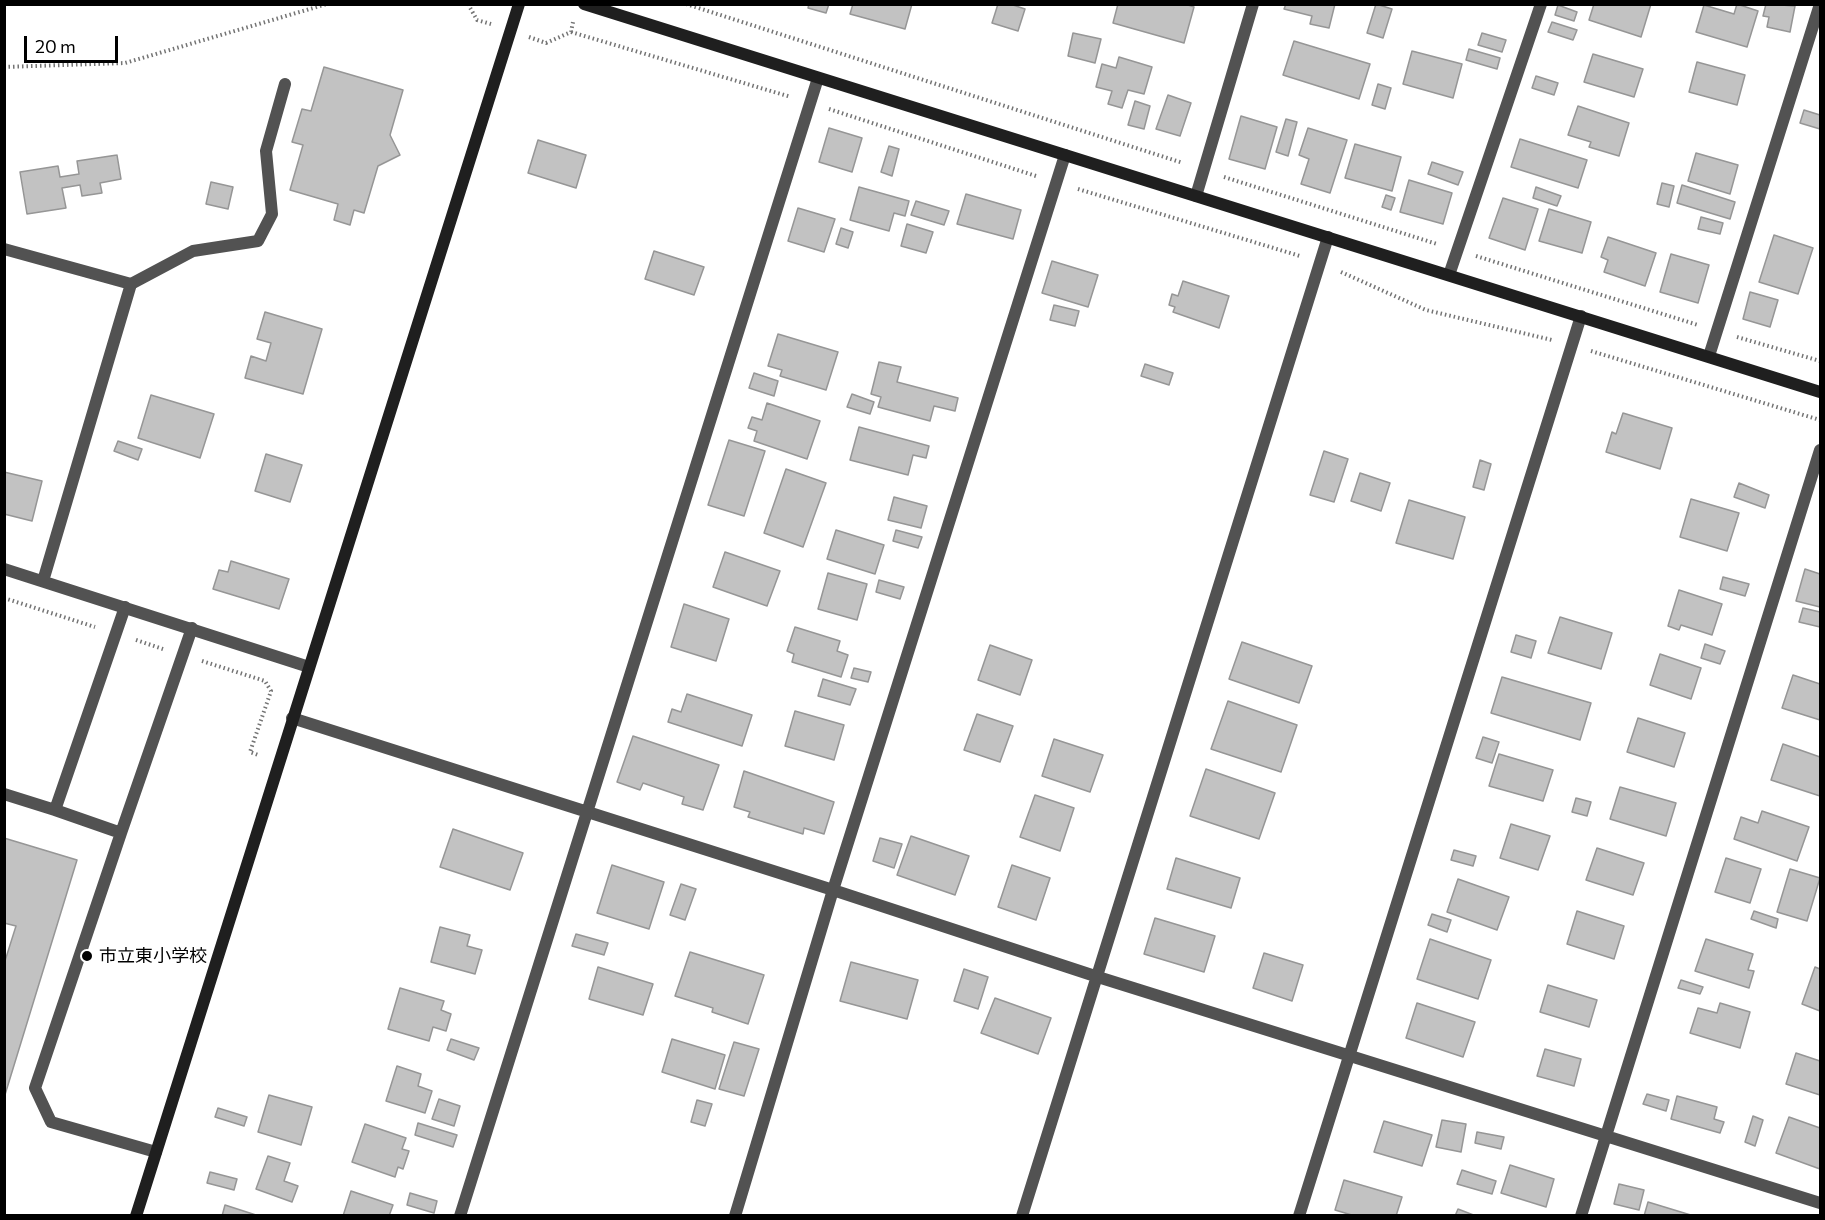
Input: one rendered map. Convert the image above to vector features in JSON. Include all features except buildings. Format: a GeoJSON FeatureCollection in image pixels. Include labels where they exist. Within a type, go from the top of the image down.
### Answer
{"type":"FeatureCollection","features":[{"type":"Feature","properties":{"kind":"street"},"geometry":{"type":"LineString","coordinates":[[136,1215],[519,4]]}},
{"type":"Feature","properties":{"kind":"street"},"geometry":{"type":"LineString","coordinates":[[584,4],[1821,392]]}},
{"type":"Feature","properties":{"kind":"street"},"geometry":{"type":"LineString","coordinates":[[1196,196],[1253,4]]}},
{"type":"Feature","properties":{"kind":"street"},"geometry":{"type":"LineString","coordinates":[[1449,275],[1541,4]]}},
{"type":"Feature","properties":{"kind":"street"},"geometry":{"type":"LineString","coordinates":[[1708,356],[1820,4]]}},
{"type":"Feature","properties":{"kind":"street"},"geometry":{"type":"LineString","coordinates":[[460,1215],[818,78]]}},
{"type":"Feature","properties":{"kind":"street"},"geometry":{"type":"LineString","coordinates":[[4,249],[131,284],[193,251],[258,241],[272,214],[266,151],[285,84]]}},
{"type":"Feature","properties":{"kind":"street"},"geometry":{"type":"LineString","coordinates":[[735,1215],[833,890],[1065,155]]}},
{"type":"Feature","properties":{"kind":"street"},"geometry":{"type":"LineString","coordinates":[[1022,1215],[1328,237]]}},
{"type":"Feature","properties":{"kind":"street"},"geometry":{"type":"LineString","coordinates":[[43,581],[131,284]]}},
{"type":"Feature","properties":{"kind":"street"},"geometry":{"type":"LineString","coordinates":[[1299,1215],[1581,316]]}},
{"type":"Feature","properties":{"kind":"street"},"geometry":{"type":"LineString","coordinates":[[1581,1215],[1821,450]]}},
{"type":"Feature","properties":{"kind":"street"},"geometry":{"type":"LineString","coordinates":[[4,569],[309,667]]}},
{"type":"Feature","properties":{"kind":"street"},"geometry":{"type":"LineString","coordinates":[[55,810],[125,607]]}},
{"type":"Feature","properties":{"kind":"street"},"geometry":{"type":"LineString","coordinates":[[156,1152],[51,1122],[34,1088],[192,628]]}},
{"type":"Feature","properties":{"kind":"street"},"geometry":{"type":"LineString","coordinates":[[292,718],[1098,977],[1821,1203]]}},
{"type":"Feature","properties":{"kind":"street"},"geometry":{"type":"LineString","coordinates":[[4,794],[121,833]]}},
{"type":"Feature","properties":{"kind":"path"},"geometry":{"type":"LineString","coordinates":[[4,67],[125,63],[327,4]]}},
{"type":"Feature","properties":{"kind":"path"},"geometry":{"type":"LineString","coordinates":[[687,4],[1458,250],[1821,361]]}},
{"type":"Feature","properties":{"kind":"path"},"geometry":{"type":"LineString","coordinates":[[571,32],[810,102],[1057,182],[1320,262],[1426,310],[1572,345],[1821,420]]}},
{"type":"Feature","properties":{"kind":"place","name":"市立東小学校"},"geometry":{"type":"Point","coordinates":[87,956]}}]}
